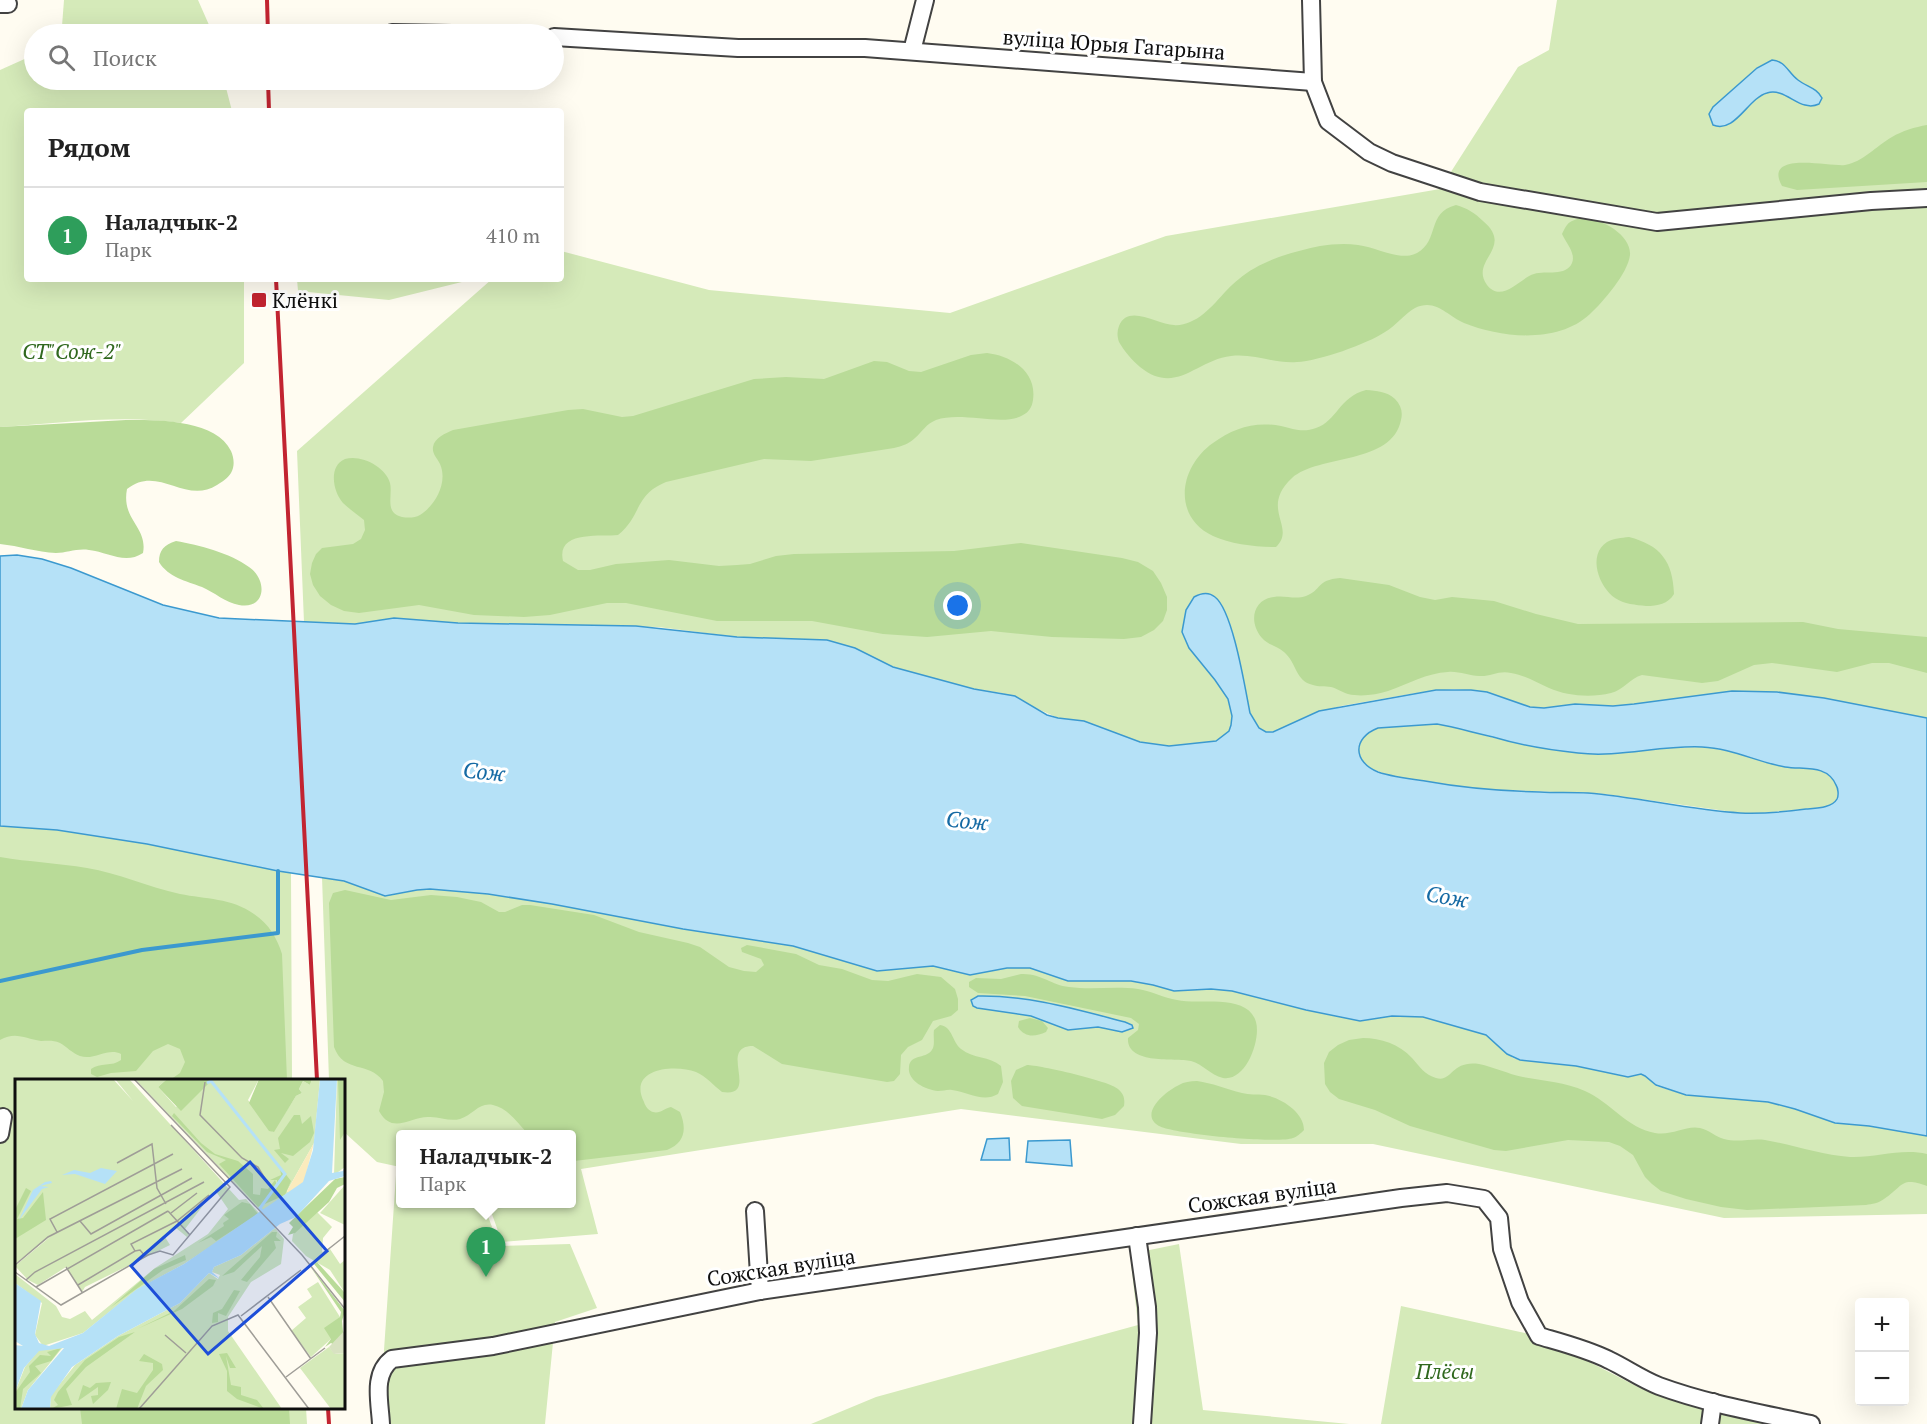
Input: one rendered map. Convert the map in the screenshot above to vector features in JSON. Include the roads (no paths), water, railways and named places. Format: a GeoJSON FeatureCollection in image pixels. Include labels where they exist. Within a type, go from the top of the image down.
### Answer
{"type":"FeatureCollection","features":[{"type":"Feature","properties":{"kind":"street"},"geometry":{"type":"LineString","coordinates":[[912,51],[925,0]]}},
{"type":"Feature","properties":{"kind":"street"},"geometry":{"type":"LineString","coordinates":[[1311,0],[1313,82],[1328,120],[1369,152],[1392,163],[1454,185],[1480,192],[1657,222],[1871,201],[1927,198]]}},
{"type":"Feature","properties":{"kind":"street","name":"вуліца Юрыя Гагарына"},"geometry":{"type":"LineString","coordinates":[[564,38],[738,48],[865,48],[1313,82]]}},
{"type":"Feature","properties":{"kind":"street"},"geometry":{"type":"LineString","coordinates":[[0,1134],[3,1117]]}},
{"type":"Feature","properties":{"kind":"street","name":"Сожская вуліца"},"geometry":{"type":"LineString","coordinates":[[381,1424],[380,1374],[384,1365],[392,1359],[493,1346],[760,1291],[1447,1193],[1484,1199],[1499,1218],[1502,1249],[1520,1302],[1539,1336],[1609,1360],[1655,1384],[1713,1402],[1812,1424]]}},
{"type":"Feature","properties":{"kind":"street"},"geometry":{"type":"LineString","coordinates":[[755,1212],[760,1291]]}},
{"type":"Feature","properties":{"kind":"street"},"geometry":{"type":"LineString","coordinates":[[1137,1236],[1147,1307],[1148,1333],[1142,1424]]}},
{"type":"Feature","properties":{"kind":"street"},"geometry":{"type":"LineString","coordinates":[[1710,1424],[1713,1402]]}},
{"type":"Feature","properties":{"kind":"water"},"geometry":{"type":"Polygon","coordinates":[[[1772,60],[1784,65],[1798,80],[1817,92],[1822,98],[1819,104],[1806,105],[1780,93],[1767,93],[1754,101],[1735,120],[1721,126],[1713,125],[1709,114],[1713,107],[1757,68],[1772,60]]]}},
{"type":"Feature","properties":{"kind":"water","name":"Сож"},"geometry":{"type":"Polygon","coordinates":[[[17,555],[42,559],[71,568],[163,605],[219,618],[355,624],[394,618],[458,623],[636,626],[737,637],[827,640],[855,648],[893,667],[974,689],[1015,696],[1047,715],[1084,721],[1140,742],[1169,746],[1216,741],[1229,731],[1231,725],[1232,716],[1228,699],[1189,648],[1182,632],[1186,610],[1194,597],[1204,593],[1215,597],[1227,618],[1233,633],[1250,713],[1259,728],[1266,732],[1273,732],[1319,711],[1436,690],[1487,692],[1530,707],[1544,708],[1575,704],[1613,706],[1732,691],[1777,692],[1824,698],[1927,718],[1927,1136],[1835,1123],[1768,1102],[1686,1095],[1656,1085],[1641,1074],[1628,1077],[1576,1066],[1520,1060],[1507,1054],[1486,1035],[1423,1017],[1392,1016],[1360,1021],[1232,991],[1211,989],[1174,991],[1131,981],[1068,981],[1030,968],[1007,968],[970,975],[933,966],[877,971],[793,946],[683,929],[552,904],[488,894],[430,889],[385,896],[344,881],[278,871],[147,844],[57,830],[0,826],[0,556],[17,555]],[[1437,724],[1378,728],[1370,732],[1360,744],[1360,756],[1370,768],[1378,772],[1407,779],[1496,790],[1607,795],[1740,813],[1819,808],[1835,802],[1838,796],[1832,778],[1821,771],[1785,767],[1713,748],[1686,747],[1609,754],[1578,753],[1524,745],[1437,724]]]}},
{"type":"Feature","properties":{"kind":"water"},"geometry":{"type":"Polygon","coordinates":[[[978,996],[997,996],[1053,1004],[1125,1022],[1133,1028],[1122,1032],[1098,1027],[1068,1030],[1031,1016],[977,1008],[973,1006],[971,1000],[978,996]]]}},
{"type":"Feature","properties":{"kind":"water"},"geometry":{"type":"Polygon","coordinates":[[[1009,1138],[1010,1160],[981,1160],[987,1139],[1009,1138]]]}},
{"type":"Feature","properties":{"kind":"water"},"geometry":{"type":"Polygon","coordinates":[[[1070,1140],[1072,1166],[1026,1162],[1028,1141],[1070,1140]]]}},
{"type":"Feature","properties":{"kind":"waterway"},"geometry":{"type":"LineString","coordinates":[[0,981],[142,950],[278,933],[278,871]]}},
{"type":"Feature","properties":{"kind":"railway"},"geometry":{"type":"LineString","coordinates":[[267,0],[268,24]]}},
{"type":"Feature","properties":{"kind":"railway"},"geometry":{"type":"LineString","coordinates":[[268,90],[269,108]]}},
{"type":"Feature","properties":{"kind":"railway"},"geometry":{"type":"LineString","coordinates":[[276,282],[317,1079]]}},
{"type":"Feature","properties":{"kind":"railway"},"geometry":{"type":"LineString","coordinates":[[328,1409],[329,1424]]}},
{"type":"Feature","properties":{"kind":"place","name":"Клёнкі"},"geometry":{"type":"Point","coordinates":[259,300]}},
{"type":"Feature","properties":{"kind":"place","name":"Наладчык-2"},"geometry":{"type":"Point","coordinates":[486,1277]}},
{"type":"Feature","properties":{"kind":"park label","name":"СТ\"Сож-2\""},"geometry":{"type":"Point","coordinates":[72,351]}},
{"type":"Feature","properties":{"kind":"park label","name":"Плёсы"},"geometry":{"type":"Point","coordinates":[1445,1371]}}]}
